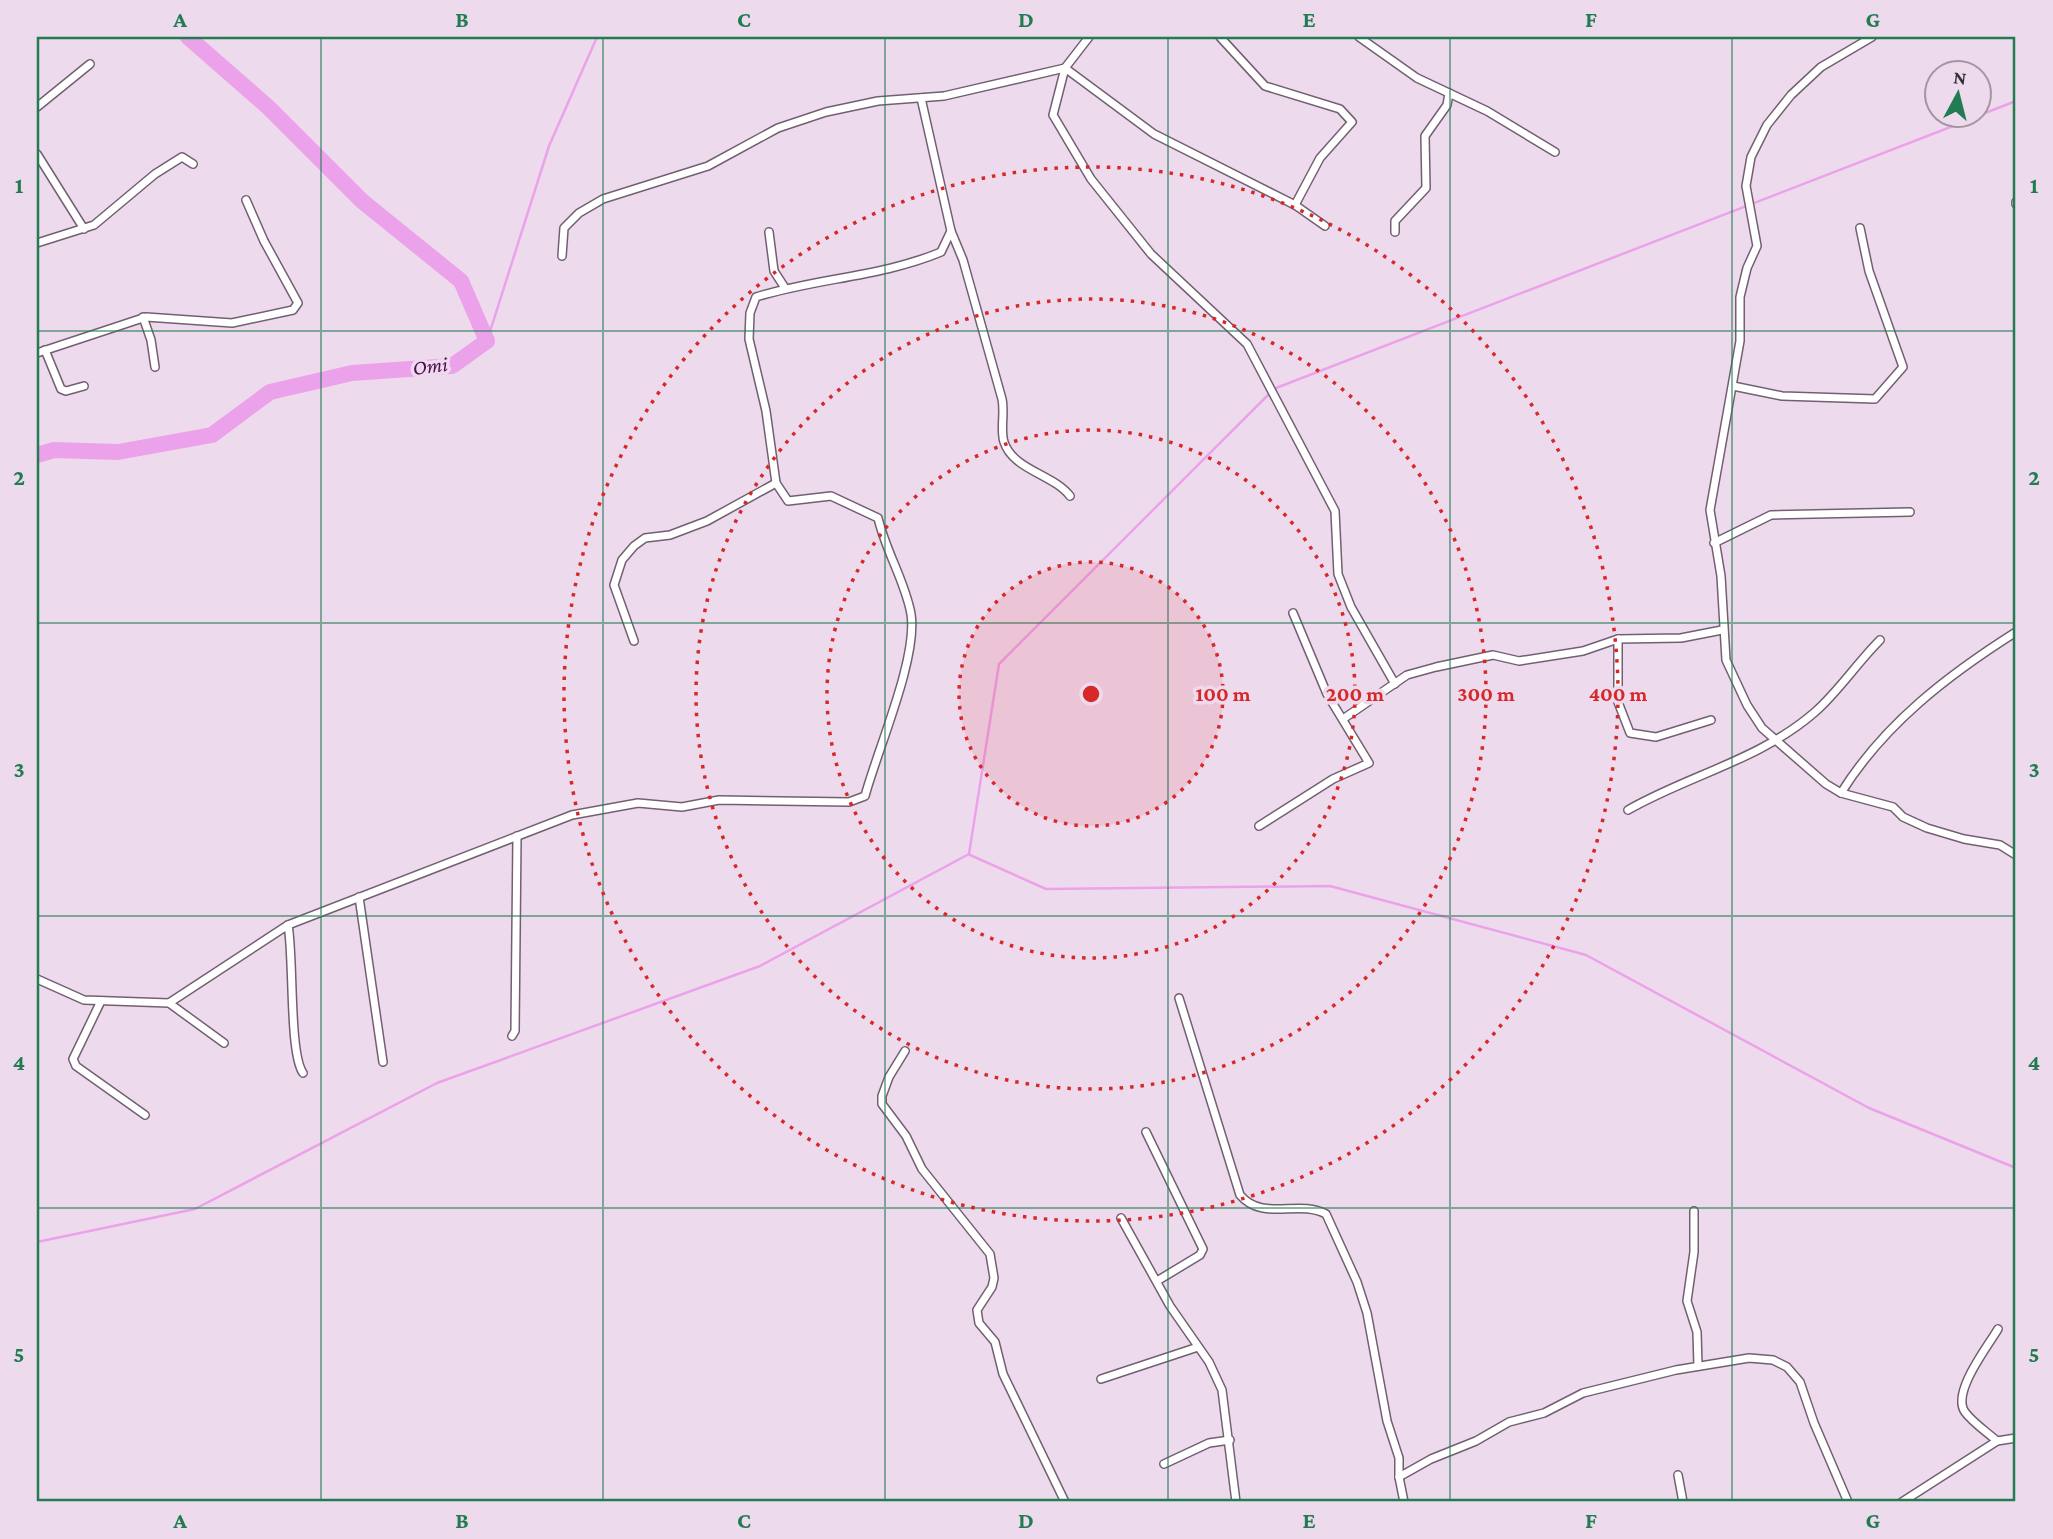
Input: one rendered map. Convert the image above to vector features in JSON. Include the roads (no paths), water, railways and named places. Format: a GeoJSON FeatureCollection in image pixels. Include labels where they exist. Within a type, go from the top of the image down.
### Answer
{"type":"FeatureCollection","features":[{"type":"Feature","properties":{"kind":"street"},"geometry":{"type":"LineString","coordinates":[[1088,37],[1065,68],[1053,115],[1091,179],[1151,254],[1247,344],[1335,511],[1338,574],[1351,607],[1395,684]]}},
{"type":"Feature","properties":{"kind":"street"},"geometry":{"type":"LineString","coordinates":[[1220,37],[1265,86],[1340,109],[1352,122],[1320,159],[1294,205]]}},
{"type":"Feature","properties":{"kind":"street"},"geometry":{"type":"LineString","coordinates":[[1359,37],[1418,78],[1555,152]]}},
{"type":"Feature","properties":{"kind":"street"},"geometry":{"type":"LineString","coordinates":[[1872,37],[1821,67],[1791,95],[1767,125],[1751,157],[1746,186],[1757,246],[1747,268],[1740,296],[1740,341],[1710,510],[1721,576],[1722,631],[1726,660],[1754,717],[1774,741],[1841,793],[1893,807],[1903,817],[1946,835],[2000,845],[2016,855]]}},
{"type":"Feature","properties":{"kind":"street"},"geometry":{"type":"LineString","coordinates":[[37,107],[90,64]]}},
{"type":"Feature","properties":{"kind":"street"},"geometry":{"type":"LineString","coordinates":[[562,256],[564,228],[579,214],[603,200],[708,166],[778,128],[878,101],[944,96],[1065,68],[1154,134],[1294,205],[1325,226]]}},
{"type":"Feature","properties":{"kind":"street"},"geometry":{"type":"LineString","coordinates":[[1395,232],[1395,221],[1426,188],[1425,136],[1447,105],[1449,93]]}},
{"type":"Feature","properties":{"kind":"street"},"geometry":{"type":"LineString","coordinates":[[921,98],[951,231],[963,260],[1002,399],[1005,415],[1003,440],[1011,457],[1055,481],[1070,496]]}},
{"type":"Feature","properties":{"kind":"street"},"geometry":{"type":"LineString","coordinates":[[37,154],[84,229]]}},
{"type":"Feature","properties":{"kind":"street"},"geometry":{"type":"LineString","coordinates":[[37,243],[94,225],[155,174],[182,157],[193,164]]}},
{"type":"Feature","properties":{"kind":"street"},"geometry":{"type":"LineString","coordinates":[[37,353],[143,317],[232,323],[293,310],[298,303],[264,241],[247,200]]}},
{"type":"Feature","properties":{"kind":"street"},"geometry":{"type":"LineString","coordinates":[[1733,386],[1782,396],[1875,399],[1903,367],[1869,271],[1860,228]]}},
{"type":"Feature","properties":{"kind":"street"},"geometry":{"type":"LineString","coordinates":[[170,1003],[288,925],[572,814],[638,803],[682,807],[719,800],[849,802],[865,796],[897,698],[911,617],[905,593],[884,545],[878,518],[831,496],[788,500],[776,483],[766,411],[749,339],[750,313],[756,297],[785,288],[910,265],[941,252],[951,231]]}},
{"type":"Feature","properties":{"kind":"street"},"geometry":{"type":"LineString","coordinates":[[769,232],[774,271],[785,288]]}},
{"type":"Feature","properties":{"kind":"street"},"geometry":{"type":"LineString","coordinates":[[143,317],[151,340],[155,368]]}},
{"type":"Feature","properties":{"kind":"street"},"geometry":{"type":"LineString","coordinates":[[46,350],[61,389],[66,391],[84,386]]}},
{"type":"Feature","properties":{"kind":"street"},"geometry":{"type":"LineString","coordinates":[[634,641],[614,585],[622,559],[645,538],[670,535],[707,521],[776,483]]}},
{"type":"Feature","properties":{"kind":"street"},"geometry":{"type":"LineString","coordinates":[[1714,543],[1771,515],[1910,512]]}},
{"type":"Feature","properties":{"kind":"street"},"geometry":{"type":"LineString","coordinates":[[1259,826],[1333,779],[1369,763],[1327,694],[1293,612]]}},
{"type":"Feature","properties":{"kind":"street"},"geometry":{"type":"LineString","coordinates":[[1343,719],[1407,675],[1493,655],[1519,661],[1583,651],[1618,639],[1681,638],[1722,631]]}},
{"type":"Feature","properties":{"kind":"street"},"geometry":{"type":"LineString","coordinates":[[1841,793],[1861,760],[1904,716],[1945,680],[2016,632]]}},
{"type":"Feature","properties":{"kind":"street"},"geometry":{"type":"LineString","coordinates":[[1618,639],[1618,702],[1630,733],[1656,737],[1712,720]]}},
{"type":"Feature","properties":{"kind":"street"},"geometry":{"type":"LineString","coordinates":[[1628,810],[1659,792],[1720,770],[1774,741],[1815,712],[1880,640]]}},
{"type":"Feature","properties":{"kind":"street"},"geometry":{"type":"LineString","coordinates":[[512,1036],[517,986],[517,836]]}},
{"type":"Feature","properties":{"kind":"street"},"geometry":{"type":"LineString","coordinates":[[359,897],[383,1062]]}},
{"type":"Feature","properties":{"kind":"street"},"geometry":{"type":"LineString","coordinates":[[288,925],[293,952],[295,1046],[297,1064],[303,1073]]}},
{"type":"Feature","properties":{"kind":"street"},"geometry":{"type":"LineString","coordinates":[[37,979],[83,1000],[170,1003],[224,1043]]}},
{"type":"Feature","properties":{"kind":"street"},"geometry":{"type":"LineString","coordinates":[[1179,998],[1240,1195],[1262,1209],[1312,1209],[1326,1214],[1357,1282],[1367,1313],[1387,1421],[1399,1458],[1398,1476],[1404,1502]]}},
{"type":"Feature","properties":{"kind":"street"},"geometry":{"type":"LineString","coordinates":[[101,1001],[73,1059],[76,1066],[145,1115]]}},
{"type":"Feature","properties":{"kind":"street"},"geometry":{"type":"LineString","coordinates":[[905,1051],[889,1077],[881,1096],[882,1104],[906,1136],[922,1169],[990,1254],[994,1278],[992,1287],[977,1310],[979,1323],[995,1342],[1003,1374],[1065,1502]]}},
{"type":"Feature","properties":{"kind":"street"},"geometry":{"type":"LineString","coordinates":[[1146,1132],[1203,1249],[1200,1255],[1157,1281]]}},
{"type":"Feature","properties":{"kind":"street"},"geometry":{"type":"LineString","coordinates":[[1694,1211],[1694,1252],[1688,1301],[1697,1332],[1698,1366]]}},
{"type":"Feature","properties":{"kind":"street"},"geometry":{"type":"LineString","coordinates":[[1121,1218],[1222,1390],[1236,1502]]}},
{"type":"Feature","properties":{"kind":"street"},"geometry":{"type":"LineString","coordinates":[[1997,1441],[1964,1410],[1960,1401],[1967,1379],[1998,1329]]}},
{"type":"Feature","properties":{"kind":"street"},"geometry":{"type":"LineString","coordinates":[[1101,1379],[1198,1347]]}},
{"type":"Feature","properties":{"kind":"street"},"geometry":{"type":"LineString","coordinates":[[1398,1476],[1476,1441],[1509,1422],[1544,1413],[1583,1392],[1698,1366],[1749,1358],[1773,1360],[1787,1367],[1800,1382],[1814,1423],[1848,1502]]}},
{"type":"Feature","properties":{"kind":"street"},"geometry":{"type":"LineString","coordinates":[[1902,1502],[1997,1441],[2016,1438]]}},
{"type":"Feature","properties":{"kind":"street"},"geometry":{"type":"LineString","coordinates":[[1164,1464],[1209,1443],[1230,1440]]}},
{"type":"Feature","properties":{"kind":"street"},"geometry":{"type":"LineString","coordinates":[[1678,1475],[1683,1502]]}},
{"type":"Feature","properties":{"kind":"waterway","name":"Omi"},"geometry":{"type":"LineString","coordinates":[[37,455],[54,450],[118,452],[212,435],[270,392],[352,373],[452,366],[487,341],[461,281],[362,201],[268,107],[188,37]]}},
{"type":"Feature","properties":{"kind":"waterway"},"geometry":{"type":"LineString","coordinates":[[487,341],[549,146],[597,37]]}},
{"type":"Feature","properties":{"kind":"waterway"},"geometry":{"type":"LineString","coordinates":[[1994,110],[2016,101]]}},
{"type":"Feature","properties":{"kind":"waterway"},"geometry":{"type":"LineString","coordinates":[[1276,388],[1943,130]]}},
{"type":"Feature","properties":{"kind":"waterway"},"geometry":{"type":"LineString","coordinates":[[37,1242],[195,1209],[437,1083],[760,966],[969,854],[999,664],[1271,392]]}},
{"type":"Feature","properties":{"kind":"waterway"},"geometry":{"type":"LineString","coordinates":[[970,855],[1046,889],[1330,886],[1586,955],[1869,1108],[2016,1168]]}}]}
